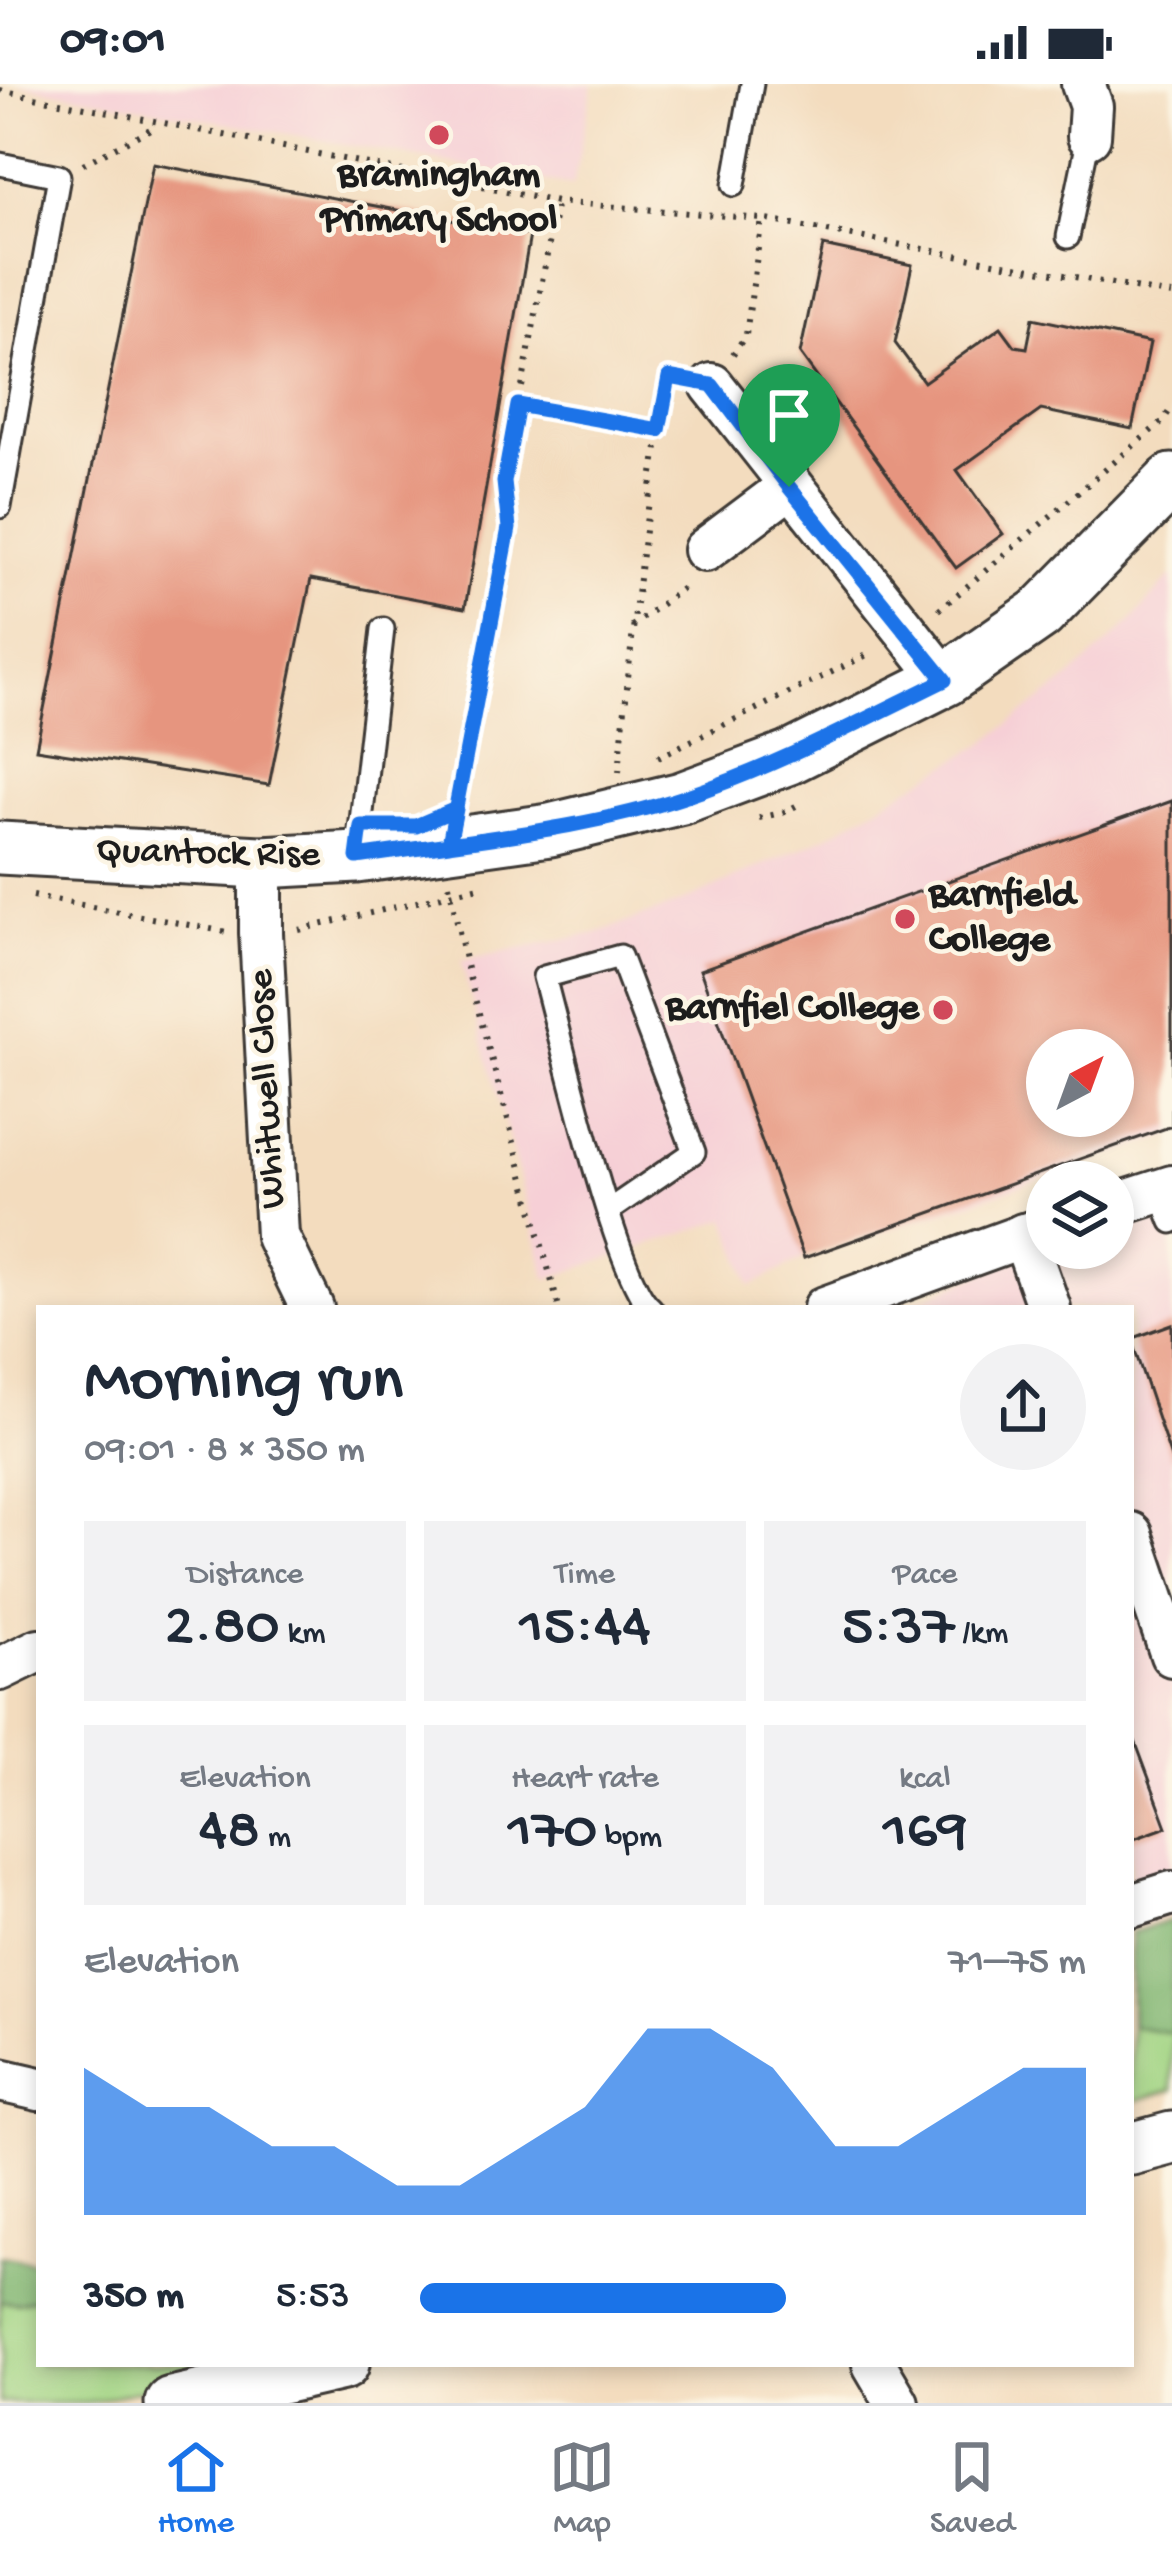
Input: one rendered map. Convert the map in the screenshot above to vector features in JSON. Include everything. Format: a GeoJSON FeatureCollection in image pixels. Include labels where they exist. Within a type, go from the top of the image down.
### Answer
{"type":"FeatureCollection","features":[{"type":"Feature","properties":{"kind":"street"},"geometry":{"type":"LineString","coordinates":[[1083,84],[1091,106],[1089,136]]}},
{"type":"Feature","properties":{"kind":"street"},"geometry":{"type":"LineString","coordinates":[[712,385],[945,680]]}},
{"type":"Feature","properties":{"kind":"street","name":"Quantock Rise"},"geometry":{"type":"LineString","coordinates":[[9,871],[357,857],[550,830],[682,798],[789,758],[945,680],[1040,614],[1172,481]]}},
{"type":"Feature","properties":{"kind":"street"},"geometry":{"type":"LineString","coordinates":[[705,550],[789,487]]}},
{"type":"Feature","properties":{"kind":"street","name":"Whitwell Close"},"geometry":{"type":"LineString","coordinates":[[261,862],[277,1236],[311,1305]]}},
{"type":"Feature","properties":{"kind":"street"},"geometry":{"type":"LineString","coordinates":[[1134,1204],[1168,1200]]}},
{"type":"Feature","properties":{"kind":"street"},"geometry":{"type":"LineString","coordinates":[[833,1305],[1026,1234]]}},
{"type":"Feature","properties":{"kind":"street"},"geometry":{"type":"LineString","coordinates":[[1042,1269],[1048,1305]]}},
{"type":"Feature","properties":{"kind":"street"},"geometry":{"type":"LineString","coordinates":[[1134,1543],[1172,1655]]}},
{"type":"Feature","properties":{"kind":"street"},"geometry":{"type":"LineString","coordinates":[[0,1669],[36,1651]]}},
{"type":"Feature","properties":{"kind":"street"},"geometry":{"type":"LineString","coordinates":[[1134,1905],[1172,1893]]}},
{"type":"Feature","properties":{"kind":"street"},"geometry":{"type":"LineString","coordinates":[[0,2080],[36,2088]]}},
{"type":"Feature","properties":{"kind":"street"},"geometry":{"type":"LineString","coordinates":[[1134,2148],[1172,2139]]}},
{"type":"Feature","properties":{"kind":"street"},"geometry":{"type":"LineString","coordinates":[[171,2403],[330,2367]]}},
{"type":"Feature","properties":{"kind":"street"},"geometry":{"type":"LineString","coordinates":[[876,2367],[897,2403]]}},
{"type":"Feature","properties":{"kind":"lane"},"geometry":{"type":"LineString","coordinates":[[734,185],[752,84]]}},
{"type":"Feature","properties":{"kind":"lane"},"geometry":{"type":"LineString","coordinates":[[1068,237],[1089,136]]}},
{"type":"Feature","properties":{"kind":"lane"},"geometry":{"type":"LineString","coordinates":[[0,164],[59,176],[0,507]]}},
{"type":"Feature","properties":{"kind":"lane"},"geometry":{"type":"LineString","coordinates":[[357,857],[383,629]]}},
{"type":"Feature","properties":{"kind":"lane"},"geometry":{"type":"LineString","coordinates":[[608,1210],[694,1152],[620,956],[544,976],[620,1255],[648,1305]]}},
{"type":"Feature","properties":{"kind":"path"},"geometry":{"type":"LineString","coordinates":[[0,90],[557,202],[762,219],[1172,295]]}},
{"type":"Feature","properties":{"kind":"path"},"geometry":{"type":"LineString","coordinates":[[59,176],[160,124]]}},
{"type":"Feature","properties":{"kind":"path"},"geometry":{"type":"LineString","coordinates":[[557,202],[504,482],[509,528],[449,844],[450,894],[467,969],[558,1305]]}},
{"type":"Feature","properties":{"kind":"path"},"geometry":{"type":"LineString","coordinates":[[638,766],[619,775],[632,626],[669,377],[712,385],[746,335],[762,219]]}},
{"type":"Feature","properties":{"kind":"path"},"geometry":{"type":"LineString","coordinates":[[518,405],[659,430]]}},
{"type":"Feature","properties":{"kind":"path"},"geometry":{"type":"LineString","coordinates":[[657,757],[924,623],[1146,436],[1172,407]]}},
{"type":"Feature","properties":{"kind":"path"},"geometry":{"type":"LineString","coordinates":[[632,626],[707,570],[705,550]]}},
{"type":"Feature","properties":{"kind":"path"},"geometry":{"type":"LineString","coordinates":[[9,871],[236,933]]}},
{"type":"Feature","properties":{"kind":"shaded area","name":"Bramingham Primary School"},"geometry":{"type":"Polygon","coordinates":[[[16,84],[593,84],[573,186],[16,84]]]}},
{"type":"Feature","properties":{"kind":"shaded area","name":"Barnfield College"},"geometry":{"type":"Polygon","coordinates":[[[1172,575],[1172,1135],[1094,1161],[1026,1161],[1026,1184],[804,1258],[751,1286],[727,1219],[547,1279],[461,961],[596,933],[678,904],[829,835],[983,744],[1067,681],[1129,624],[1172,575]]]}},
{"type":"Feature","properties":{"kind":"shaded area"},"geometry":{"type":"Polygon","coordinates":[[[1172,1203],[1172,1914],[1134,1926],[1134,1305],[906,1305],[1026,1256],[1026,1269],[1134,1269],[1134,1216],[1172,1203]]]}},
{"type":"Feature","properties":{"kind":"green space"},"geometry":{"type":"Polygon","coordinates":[[[1172,1920],[1172,2033],[1134,2027],[1134,1932],[1172,1920]]]}},
{"type":"Feature","properties":{"kind":"green space"},"geometry":{"type":"Polygon","coordinates":[[[1134,2027],[1172,2033],[1172,2090],[1134,2101],[1134,2027]]]}},
{"type":"Feature","properties":{"kind":"green space"},"geometry":{"type":"Polygon","coordinates":[[[0,2256],[36,2262],[36,2298],[0,2301],[0,2256]]]}},
{"type":"Feature","properties":{"kind":"green space"},"geometry":{"type":"Polygon","coordinates":[[[36,2297],[36,2367],[233,2367],[87,2403],[0,2403],[0,2299],[24,2302],[36,2297]]]}},
{"type":"Feature","properties":{"kind":"building"},"geometry":{"type":"Polygon","coordinates":[[[153,164],[530,235],[465,608],[311,579],[269,785],[36,749],[153,164]]]}},
{"type":"Feature","properties":{"kind":"building"},"geometry":{"type":"Polygon","coordinates":[[[823,246],[912,265],[895,343],[924,382],[1001,327],[1015,346],[1027,348],[1033,318],[1150,343],[1132,429],[1041,410],[957,470],[1003,534],[956,568],[800,354],[823,246]]]}},
{"type":"Feature","properties":{"kind":"building","name":"Barnfiel College"},"geometry":{"type":"Polygon","coordinates":[[[1172,801],[1172,1126],[1074,1161],[1026,1161],[1026,1178],[804,1258],[700,970],[1172,801]]]}},
{"type":"Feature","properties":{"kind":"building"},"geometry":{"type":"Polygon","coordinates":[[[1172,1324],[1172,1458],[1134,1348],[1134,1338],[1172,1324]]]}},
{"type":"Feature","properties":{"kind":"building"},"geometry":{"type":"Polygon","coordinates":[[[1134,1738],[1167,1827],[1134,1839],[1134,1738]]]}},
{"type":"Feature","properties":{"kind":"place","name":"Bramingham Primary School"},"geometry":{"type":"Point","coordinates":[439,135]}},
{"type":"Feature","properties":{"kind":"place","name":"Barnfield College"},"geometry":{"type":"Point","coordinates":[905,919]}},
{"type":"Feature","properties":{"kind":"place","name":"Barnfiel College"},"geometry":{"type":"Point","coordinates":[943,1010]}},
{"type":"Feature","properties":{"kind":"route"},"geometry":{"type":"LineString","coordinates":[[789,487],[712,385],[669,377],[659,430],[518,405],[504,482],[509,528],[449,844],[357,857],[361,826],[416,826],[456,809],[449,844],[550,830],[682,798],[789,758],[945,680],[789,487]]}}]}
